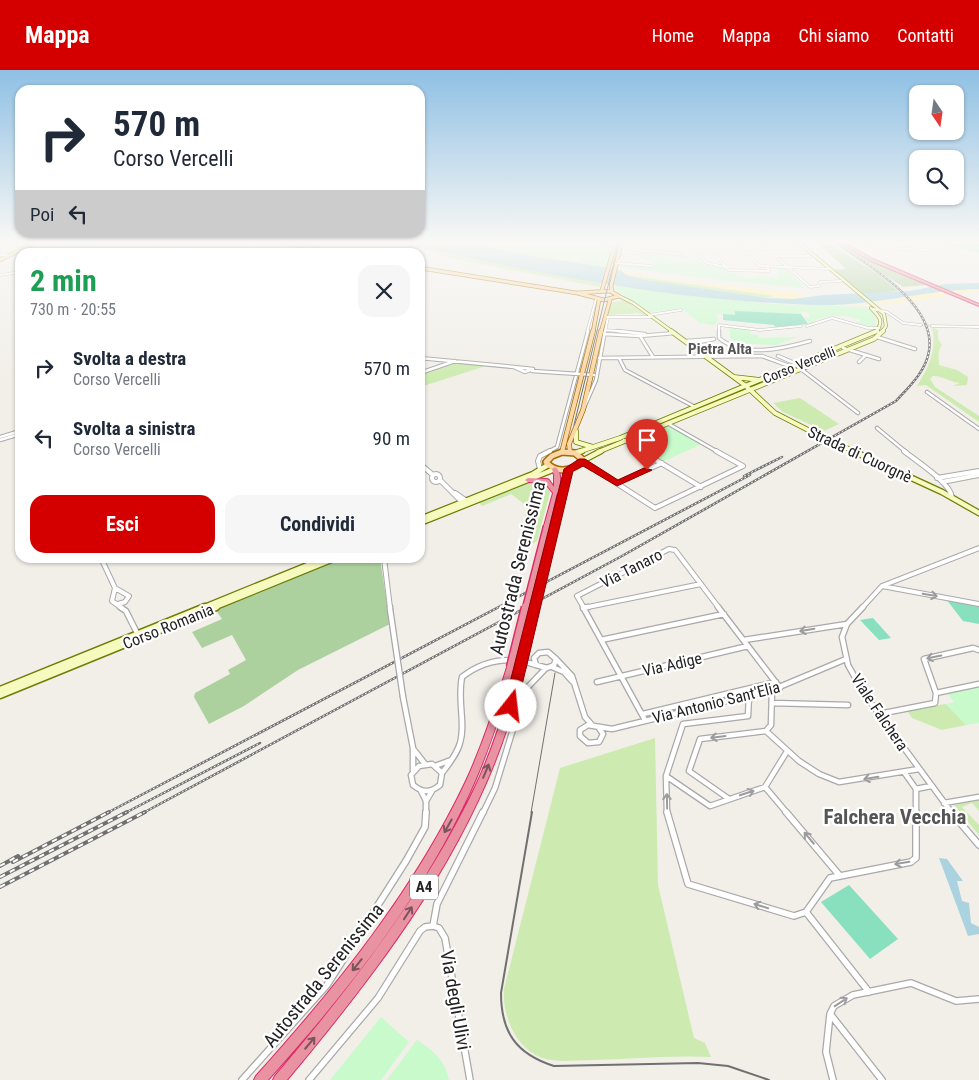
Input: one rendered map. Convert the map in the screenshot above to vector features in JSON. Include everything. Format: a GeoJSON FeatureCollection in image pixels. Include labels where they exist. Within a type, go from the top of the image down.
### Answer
{"type":"FeatureCollection","features":[{"type":"Feature","properties":{"kind":"highway"},"geometry":{"type":"LineString","coordinates":[[939,288],[978,304]]}},
{"type":"Feature","properties":{"kind":"highway"},"geometry":{"type":"LineString","coordinates":[[942,288],[978,304]]}},
{"type":"Feature","properties":{"kind":"highway","name":"Autostrada Serenissima"},"geometry":{"type":"LineString","coordinates":[[279,1080],[328,1022],[408,915],[464,820],[499,739],[557,494],[558,476],[555,469]]}},
{"type":"Feature","properties":{"kind":"highway","name":"Autostrada Serenissima"},"geometry":{"type":"LineString","coordinates":[[557,494],[569,469]]}},
{"type":"Feature","properties":{"kind":"highway"},"geometry":{"type":"LineString","coordinates":[[528,480],[546,481],[557,494]]}},
{"type":"Feature","properties":{"kind":"highway","name":"Autostrada Serenissima"},"geometry":{"type":"LineString","coordinates":[[260,1080],[360,962],[428,861],[454,814],[483,754],[517,665]]}},
{"type":"Feature","properties":{"kind":"main road"},"geometry":{"type":"LineString","coordinates":[[547,288],[591,295],[598,299],[610,300],[618,297],[612,291],[602,290],[591,295]]}},
{"type":"Feature","properties":{"kind":"main road"},"geometry":{"type":"LineString","coordinates":[[850,288],[886,317],[887,325],[884,332],[877,337]]}},
{"type":"Feature","properties":{"kind":"main road","name":"Strada di Cuorgnè"},"geometry":{"type":"LineString","coordinates":[[618,297],[631,302],[675,333],[734,377],[785,419],[952,496],[979,512]]}},
{"type":"Feature","properties":{"kind":"main road"},"geometry":{"type":"LineString","coordinates":[[562,452],[567,422],[579,374],[598,312],[598,299]]}},
{"type":"Feature","properties":{"kind":"main road"},"geometry":{"type":"LineString","coordinates":[[425,517],[555,469],[569,469],[579,465],[582,461],[572,453],[569,444],[576,431],[594,374],[610,300]]}},
{"type":"Feature","properties":{"kind":"main road"},"geometry":{"type":"LineString","coordinates":[[875,309],[881,320],[879,328]]}},
{"type":"Feature","properties":{"kind":"main road","name":"Corso Vercelli"},"geometry":{"type":"LineString","coordinates":[[572,453],[601,446],[695,407],[767,383],[798,367],[870,336],[879,328]]}},
{"type":"Feature","properties":{"kind":"main road","name":"Corso Vercelli"},"geometry":{"type":"LineString","coordinates":[[582,461],[667,423],[734,396],[762,380],[847,350],[877,337]]}},
{"type":"Feature","properties":{"kind":"main road"},"geometry":{"type":"LineString","coordinates":[[734,377],[762,380]]}},
{"type":"Feature","properties":{"kind":"main road"},"geometry":{"type":"LineString","coordinates":[[734,396],[743,395],[760,399],[759,390],[767,383]]}},
{"type":"Feature","properties":{"kind":"main road"},"geometry":{"type":"LineString","coordinates":[[576,431],[578,444],[592,447],[601,446]]}},
{"type":"Feature","properties":{"kind":"main road"},"geometry":{"type":"LineString","coordinates":[[425,521],[540,470],[552,456],[562,452],[572,453]]}},
{"type":"Feature","properties":{"kind":"main road"},"geometry":{"type":"LineString","coordinates":[[547,463],[555,469]]}},
{"type":"Feature","properties":{"kind":"main road","name":"Corso Romania"},"geometry":{"type":"LineString","coordinates":[[0,695],[313,563]]}},
{"type":"Feature","properties":{"kind":"main road","name":"Corso Romania"},"geometry":{"type":"LineString","coordinates":[[0,690],[323,563]]}},
{"type":"Feature","properties":{"kind":"street"},"geometry":{"type":"LineString","coordinates":[[875,309],[888,313],[902,323],[921,326]]}},
{"type":"Feature","properties":{"kind":"street"},"geometry":{"type":"LineString","coordinates":[[545,371],[565,374],[594,374],[599,358],[600,342],[605,332],[606,316],[651,316],[681,310]]}},
{"type":"Feature","properties":{"kind":"street"},"geometry":{"type":"LineString","coordinates":[[719,338],[720,325],[759,330],[796,326],[809,328],[807,326],[832,318],[866,328],[879,328]]}},
{"type":"Feature","properties":{"kind":"street"},"geometry":{"type":"LineString","coordinates":[[932,326],[979,327]]}},
{"type":"Feature","properties":{"kind":"street"},"geometry":{"type":"LineString","coordinates":[[605,332],[640,336],[675,333]]}},
{"type":"Feature","properties":{"kind":"street"},"geometry":{"type":"LineString","coordinates":[[610,333],[652,335]]}},
{"type":"Feature","properties":{"kind":"street"},"geometry":{"type":"LineString","coordinates":[[640,336],[653,357]]}},
{"type":"Feature","properties":{"kind":"street"},"geometry":{"type":"LineString","coordinates":[[877,337],[915,349]]}},
{"type":"Feature","properties":{"kind":"street"},"geometry":{"type":"LineString","coordinates":[[688,343],[719,338]]}},
{"type":"Feature","properties":{"kind":"street"},"geometry":{"type":"LineString","coordinates":[[719,338],[730,347],[781,350],[810,341]]}},
{"type":"Feature","properties":{"kind":"street"},"geometry":{"type":"LineString","coordinates":[[761,348],[762,356]]}},
{"type":"Feature","properties":{"kind":"street"},"geometry":{"type":"LineString","coordinates":[[843,348],[879,359]]}},
{"type":"Feature","properties":{"kind":"street"},"geometry":{"type":"LineString","coordinates":[[859,362],[866,355]]}},
{"type":"Feature","properties":{"kind":"street"},"geometry":{"type":"LineString","coordinates":[[599,358],[762,356],[798,367]]}},
{"type":"Feature","properties":{"kind":"street"},"geometry":{"type":"LineString","coordinates":[[778,356],[798,367],[858,413]]}},
{"type":"Feature","properties":{"kind":"street"},"geometry":{"type":"LineString","coordinates":[[425,358],[522,368],[525,372],[532,370],[579,374]]}},
{"type":"Feature","properties":{"kind":"street"},"geometry":{"type":"LineString","coordinates":[[618,358],[625,370],[695,407]]}},
{"type":"Feature","properties":{"kind":"street"},"geometry":{"type":"LineString","coordinates":[[425,371],[455,361]]}},
{"type":"Feature","properties":{"kind":"street"},"geometry":{"type":"LineString","coordinates":[[532,370],[579,374]]}},
{"type":"Feature","properties":{"kind":"street"},"geometry":{"type":"LineString","coordinates":[[565,374],[575,380]]}},
{"type":"Feature","properties":{"kind":"street"},"geometry":{"type":"LineString","coordinates":[[540,470],[539,459],[544,453],[557,447],[567,422],[575,380],[579,374]]}},
{"type":"Feature","properties":{"kind":"street"},"geometry":{"type":"LineString","coordinates":[[927,392],[979,430]]}},
{"type":"Feature","properties":{"kind":"street"},"geometry":{"type":"LineString","coordinates":[[582,461],[655,508],[743,466],[667,423]]}},
{"type":"Feature","properties":{"kind":"street"},"geometry":{"type":"LineString","coordinates":[[878,428],[948,487],[952,496]]}},
{"type":"Feature","properties":{"kind":"street"},"geometry":{"type":"LineString","coordinates":[[0,438],[15,434]]}},
{"type":"Feature","properties":{"kind":"street"},"geometry":{"type":"LineString","coordinates":[[620,438],[701,486]]}},
{"type":"Feature","properties":{"kind":"street"},"geometry":{"type":"LineString","coordinates":[[539,459],[547,463]]}},
{"type":"Feature","properties":{"kind":"street"},"geometry":{"type":"LineString","coordinates":[[617,484],[662,463]]}},
{"type":"Feature","properties":{"kind":"street"},"geometry":{"type":"LineString","coordinates":[[425,468],[433,475],[440,476],[440,480],[465,503]]}},
{"type":"Feature","properties":{"kind":"street"},"geometry":{"type":"LineString","coordinates":[[937,478],[979,471]]}},
{"type":"Feature","properties":{"kind":"street"},"geometry":{"type":"LineString","coordinates":[[942,482],[979,475]]}},
{"type":"Feature","properties":{"kind":"street"},"geometry":{"type":"LineString","coordinates":[[942,492],[948,487]]}},
{"type":"Feature","properties":{"kind":"street"},"geometry":{"type":"LineString","coordinates":[[744,640],[847,624],[882,586],[979,548]]}},
{"type":"Feature","properties":{"kind":"street","name":"Via Tanaro"},"geometry":{"type":"LineString","coordinates":[[701,584],[583,608],[577,596],[669,549],[675,550],[776,682],[780,688]]}},
{"type":"Feature","properties":{"kind":"street"},"geometry":{"type":"LineString","coordinates":[[103,563],[115,588],[112,601],[126,611],[138,636]]}},
{"type":"Feature","properties":{"kind":"street"},"geometry":{"type":"LineString","coordinates":[[242,1080],[327,985],[426,828],[426,801],[421,791],[413,785],[411,778],[413,772],[413,748],[403,697],[385,563]]}},
{"type":"Feature","properties":{"kind":"street"},"geometry":{"type":"LineString","coordinates":[[882,586],[979,604]]}},
{"type":"Feature","properties":{"kind":"street"},"geometry":{"type":"LineString","coordinates":[[115,588],[129,596],[126,611]]}},
{"type":"Feature","properties":{"kind":"street"},"geometry":{"type":"LineString","coordinates":[[114,597],[123,593]]}},
{"type":"Feature","properties":{"kind":"street"},"geometry":{"type":"LineString","coordinates":[[118,604],[127,600]]}},
{"type":"Feature","properties":{"kind":"street"},"geometry":{"type":"LineString","coordinates":[[583,608],[645,720]]}},
{"type":"Feature","properties":{"kind":"street"},"geometry":{"type":"LineString","coordinates":[[601,640],[724,614]]}},
{"type":"Feature","properties":{"kind":"street","name":"Viale Falchera"},"geometry":{"type":"LineString","coordinates":[[847,624],[842,637],[846,659],[858,683],[931,786],[979,846]]}},
{"type":"Feature","properties":{"kind":"street","name":"Via Adige"},"geometry":{"type":"LineString","coordinates":[[597,682],[748,646]]}},
{"type":"Feature","properties":{"kind":"street"},"geometry":{"type":"LineString","coordinates":[[879,714],[929,706],[934,703],[936,693],[924,659],[974,648],[979,650]]}},
{"type":"Feature","properties":{"kind":"street"},"geometry":{"type":"LineString","coordinates":[[517,665],[534,658],[539,653],[551,653],[566,668],[585,717],[592,725],[599,728],[603,734],[599,742],[588,743],[582,739],[580,733],[584,726],[585,717]]}},
{"type":"Feature","properties":{"kind":"street"},"geometry":{"type":"LineString","coordinates":[[534,658],[538,674]]}},
{"type":"Feature","properties":{"kind":"street"},"geometry":{"type":"LineString","coordinates":[[552,667],[556,659]]}},
{"type":"Feature","properties":{"kind":"street","name":"Via Antonio Sant'Elia"},"geometry":{"type":"LineString","coordinates":[[603,734],[612,729],[645,720],[780,688],[846,659]]}},
{"type":"Feature","properties":{"kind":"street"},"geometry":{"type":"LineString","coordinates":[[442,773],[455,758],[462,744],[460,704],[462,677],[473,666],[486,661],[546,668],[552,667],[564,672],[573,682]]}},
{"type":"Feature","properties":{"kind":"street"},"geometry":{"type":"LineString","coordinates":[[309,1080],[378,998],[420,931],[425,927],[433,926],[437,904],[495,788],[525,690],[538,674],[546,668]]}},
{"type":"Feature","properties":{"kind":"street","name":"Via Antonio Sant'Elia"},"geometry":{"type":"LineString","coordinates":[[643,714],[776,682]]}},
{"type":"Feature","properties":{"kind":"street"},"geometry":{"type":"LineString","coordinates":[[936,693],[979,684]]}},
{"type":"Feature","properties":{"kind":"street"},"geometry":{"type":"LineString","coordinates":[[729,799],[689,771],[700,739],[766,731],[771,725],[772,690]]}},
{"type":"Feature","properties":{"kind":"street"},"geometry":{"type":"LineString","coordinates":[[749,696],[748,716],[684,724],[666,776],[667,812],[688,884],[794,916],[806,912],[830,878],[911,862],[916,858],[916,789],[904,772]]}},
{"type":"Feature","properties":{"kind":"street"},"geometry":{"type":"LineString","coordinates":[[772,703],[848,705]]}},
{"type":"Feature","properties":{"kind":"street"},"geometry":{"type":"LineString","coordinates":[[584,726],[592,725]]}},
{"type":"Feature","properties":{"kind":"street","name":"Via Antonio Sant'Elia"},"geometry":{"type":"LineString","coordinates":[[599,728],[612,729]]}},
{"type":"Feature","properties":{"kind":"street"},"geometry":{"type":"LineString","coordinates":[[766,731],[786,753],[830,780],[839,782],[919,769]]}},
{"type":"Feature","properties":{"kind":"street"},"geometry":{"type":"LineString","coordinates":[[413,748],[425,764],[436,766],[455,758]]}},
{"type":"Feature","properties":{"kind":"street"},"geometry":{"type":"LineString","coordinates":[[666,776],[710,806],[765,787],[786,753]]}},
{"type":"Feature","properties":{"kind":"street"},"geometry":{"type":"LineString","coordinates":[[413,772],[425,764]]}},
{"type":"Feature","properties":{"kind":"street"},"geometry":{"type":"LineString","coordinates":[[426,801],[432,791],[442,781],[442,773],[436,766]]}},
{"type":"Feature","properties":{"kind":"street"},"geometry":{"type":"LineString","coordinates":[[916,789],[931,786]]}},
{"type":"Feature","properties":{"kind":"street"},"geometry":{"type":"LineString","coordinates":[[765,787],[840,876]]}},
{"type":"Feature","properties":{"kind":"street"},"geometry":{"type":"LineString","coordinates":[[421,791],[432,791]]}},
{"type":"Feature","properties":{"kind":"street"},"geometry":{"type":"LineString","coordinates":[[944,803],[979,797]]}},
{"type":"Feature","properties":{"kind":"street"},"geometry":{"type":"LineString","coordinates":[[806,912],[869,992]]}},
{"type":"Feature","properties":{"kind":"street","name":"Via degli Ulivi"},"geometry":{"type":"LineString","coordinates":[[433,926],[439,928],[445,938],[470,1080]]}},
{"type":"Feature","properties":{"kind":"street"},"geometry":{"type":"LineString","coordinates":[[832,1080],[826,1052],[830,1014],[834,1006],[853,995],[911,983],[956,1001],[979,999]]}},
{"type":"Feature","properties":{"kind":"street"},"geometry":{"type":"LineString","coordinates":[[830,1014],[882,1080]]}},
{"type":"Feature","properties":{"kind":"green space"},"geometry":{"type":"Polygon","coordinates":[[[614,288],[634,288],[772,304],[866,307],[874,315],[876,323],[875,327],[855,323],[861,320],[854,318],[836,316],[824,317],[812,322],[816,323],[810,324],[803,317],[810,317],[808,312],[801,312],[801,314],[735,312],[735,315],[715,314],[719,321],[714,325],[700,323],[681,308],[649,312],[625,297],[624,294],[614,290],[614,288]]]}},
{"type":"Feature","properties":{"kind":"green space"},"geometry":{"type":"Polygon","coordinates":[[[686,288],[727,288],[775,296],[765,298],[728,295],[686,288]]]}},
{"type":"Feature","properties":{"kind":"green space"},"geometry":{"type":"Polygon","coordinates":[[[856,288],[895,288],[898,291],[863,294],[856,288]]]}},
{"type":"Feature","properties":{"kind":"green space"},"geometry":{"type":"Polygon","coordinates":[[[624,300],[647,316],[637,313],[608,315],[609,303],[624,300]]]}},
{"type":"Feature","properties":{"kind":"green space"},"geometry":{"type":"Polygon","coordinates":[[[735,311],[801,314],[808,324],[775,327],[774,325],[723,320],[723,314],[735,315],[735,311]]]}},
{"type":"Feature","properties":{"kind":"green space"},"geometry":{"type":"Polygon","coordinates":[[[730,327],[750,330],[750,334],[758,335],[759,338],[798,337],[776,345],[735,343],[730,337],[730,327]]]}},
{"type":"Feature","properties":{"kind":"green space"},"geometry":{"type":"Polygon","coordinates":[[[932,327],[938,330],[938,339],[942,345],[939,353],[939,365],[957,370],[968,377],[967,385],[953,386],[960,383],[937,376],[933,376],[930,379],[935,387],[979,416],[979,422],[926,385],[917,386],[933,351],[932,327]]]}},
{"type":"Feature","properties":{"kind":"green space"},"geometry":{"type":"Polygon","coordinates":[[[456,363],[486,366],[425,385],[425,372],[456,363]]]}},
{"type":"Feature","properties":{"kind":"green space"},"geometry":{"type":"Polygon","coordinates":[[[800,398],[839,424],[824,431],[783,412],[773,403],[800,398]]]}},
{"type":"Feature","properties":{"kind":"green space"},"geometry":{"type":"Polygon","coordinates":[[[667,425],[702,444],[662,462],[627,441],[667,425]]]}},
{"type":"Feature","properties":{"kind":"green space"},"geometry":{"type":"Polygon","coordinates":[[[531,482],[546,483],[551,489],[537,541],[529,546],[518,546],[527,506],[511,494],[482,506],[478,502],[531,482]]]}},
{"type":"Feature","properties":{"kind":"green space"},"geometry":{"type":"Polygon","coordinates":[[[330,563],[381,563],[390,624],[298,670],[244,706],[209,724],[194,697],[195,693],[230,674],[228,670],[246,660],[232,635],[202,648],[192,632],[222,619],[215,609],[330,563]]]}},
{"type":"Feature","properties":{"kind":"green space"},"geometry":{"type":"Polygon","coordinates":[[[946,599],[979,604],[979,624],[963,621],[946,599]]]}},
{"type":"Feature","properties":{"kind":"green space"},"geometry":{"type":"Polygon","coordinates":[[[873,618],[891,638],[879,640],[860,620],[873,618]]]}},
{"type":"Feature","properties":{"kind":"green space"},"geometry":{"type":"Polygon","coordinates":[[[979,687],[979,723],[966,725],[946,704],[954,702],[947,693],[979,687]]]}},
{"type":"Feature","properties":{"kind":"green space"},"geometry":{"type":"Polygon","coordinates":[[[946,704],[966,725],[942,730],[912,718],[906,709],[946,704]]]}},
{"type":"Feature","properties":{"kind":"green space"},"geometry":{"type":"Polygon","coordinates":[[[655,738],[658,885],[694,1038],[705,1043],[711,1057],[567,1061],[542,1058],[524,1047],[512,1030],[505,1009],[504,989],[560,768],[655,738]]]}},
{"type":"Feature","properties":{"kind":"green space"},"geometry":{"type":"Polygon","coordinates":[[[979,800],[979,811],[972,803],[962,807],[979,825],[979,835],[954,805],[979,800]]]}},
{"type":"Feature","properties":{"kind":"green space"},"geometry":{"type":"Polygon","coordinates":[[[849,885],[898,939],[870,959],[821,902],[849,885]]]}},
{"type":"Feature","properties":{"kind":"green space"},"geometry":{"type":"Polygon","coordinates":[[[381,1017],[409,1042],[381,1080],[330,1080],[381,1017]]]}},
{"type":"Feature","properties":{"kind":"green space"},"geometry":{"type":"Polygon","coordinates":[[[417,1040],[429,1048],[442,1061],[449,1080],[387,1080],[417,1040]]]}},
{"type":"Feature","properties":{"kind":"sand"},"geometry":{"type":"Polygon","coordinates":[[[719,288],[752,288],[807,294],[793,299],[766,298],[775,296],[719,288]]]}},
{"type":"Feature","properties":{"kind":"sand"},"geometry":{"type":"Polygon","coordinates":[[[958,289],[979,289],[979,291],[892,304],[849,305],[895,301],[913,295],[958,289]]]}},
{"type":"Feature","properties":{"kind":"water"},"geometry":{"type":"Polygon","coordinates":[[[631,288],[700,288],[766,298],[793,299],[824,295],[910,291],[924,288],[979,288],[834,305],[747,301],[631,288]]]}},
{"type":"Feature","properties":{"kind":"water"},"geometry":{"type":"Polygon","coordinates":[[[939,858],[947,859],[963,881],[957,881],[962,901],[969,903],[971,923],[979,927],[979,934],[968,936],[939,858]]]}},
{"type":"Feature","properties":{"kind":"tunnel"},"geometry":{"type":"LineString","coordinates":[[921,325],[932,326]]}},
{"type":"Feature","properties":{"kind":"tram line"},"geometry":{"type":"LineString","coordinates":[[574,425],[607,288]]}},
{"type":"Feature","properties":{"kind":"tram line"},"geometry":{"type":"LineString","coordinates":[[531,813],[555,673]]}},
{"type":"Feature","properties":{"kind":"tram line"},"geometry":{"type":"LineString","coordinates":[[532,812],[501,993],[504,1019],[513,1040],[530,1055],[554,1066],[698,1063],[728,1066],[769,1080]]}},
{"type":"Feature","properties":{"kind":"railway"},"geometry":{"type":"LineString","coordinates":[[143,813],[622,556],[896,401],[916,378],[924,365],[929,351],[929,333],[922,317],[911,301],[897,288]]}},
{"type":"Feature","properties":{"kind":"railway"},"geometry":{"type":"LineString","coordinates":[[744,476],[782,457]]}},
{"type":"Feature","properties":{"kind":"railway"},"geometry":{"type":"LineString","coordinates":[[107,813],[750,475]]}},
{"type":"Feature","properties":{"kind":"railway"},"geometry":{"type":"LineString","coordinates":[[125,813],[260,743]]}},
{"type":"Feature","properties":{"kind":"railway"},"geometry":{"type":"LineString","coordinates":[[13,862],[109,812]]}},
{"type":"Feature","properties":{"kind":"railway"},"geometry":{"type":"LineString","coordinates":[[0,877],[127,812]]}},
{"type":"Feature","properties":{"kind":"railway"},"geometry":{"type":"LineString","coordinates":[[0,887],[145,812]]}},
{"type":"Feature","properties":{"kind":"railway"},"geometry":{"type":"LineString","coordinates":[[0,866],[18,856]]}},
{"type":"Feature","properties":{"kind":"district","name":"Pietra Alta"},"geometry":{"type":"Point","coordinates":[720,349]}},
{"type":"Feature","properties":{"kind":"district","name":"Falchera Vecchia"},"geometry":{"type":"Point","coordinates":[895,817]}},
{"type":"Feature","properties":{"kind":"route"},"geometry":{"type":"LineString","coordinates":[[511,706],[561,495],[569,469],[579,465],[582,461],[617,484],[647,470]]}}]}
